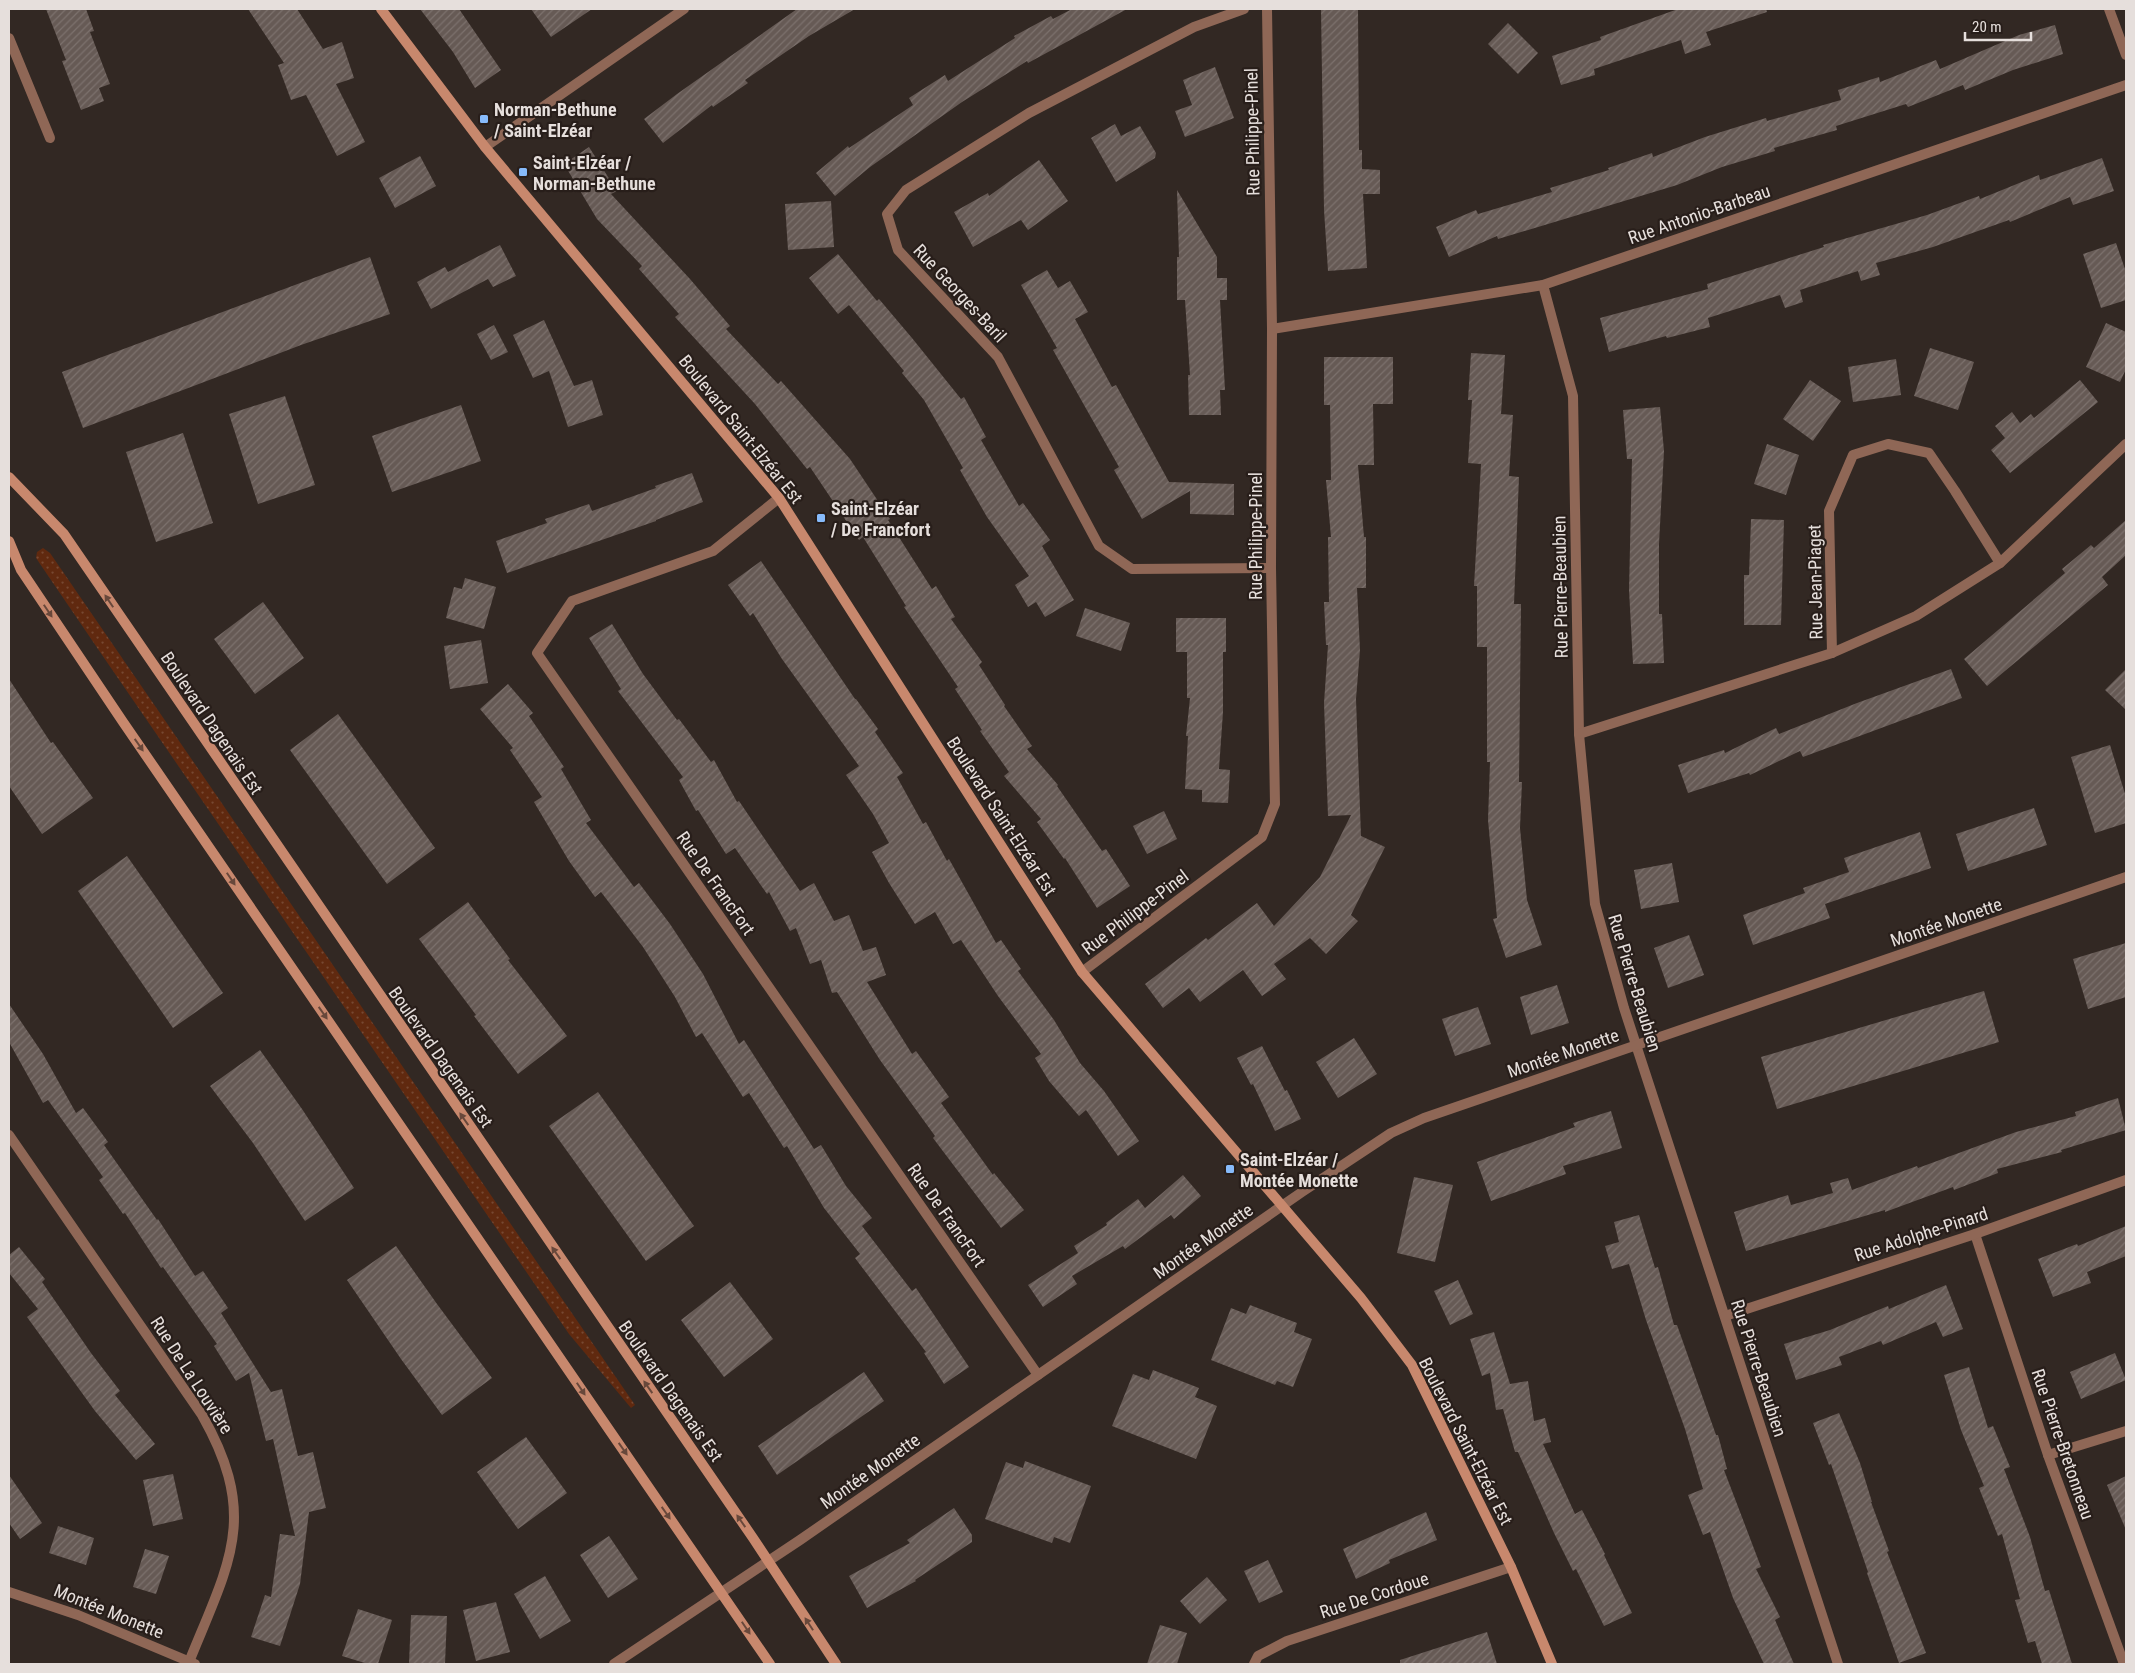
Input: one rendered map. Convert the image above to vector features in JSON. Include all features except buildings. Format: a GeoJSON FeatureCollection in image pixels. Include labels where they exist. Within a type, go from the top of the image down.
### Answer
{"type":"FeatureCollection","features":[{"type":"Feature","properties":{"kind":"main road","name":"Boulevard Saint-Elzéar Est"},"geometry":{"type":"LineString","coordinates":[[381,9],[485,147],[779,498],[1082,972],[1361,1298],[1412,1365],[1511,1567],[1552,1664]]}},
{"type":"Feature","properties":{"kind":"main road","name":"Boulevard Dagenais Est"},"geometry":{"type":"LineString","coordinates":[[9,477],[64,534],[768,1561],[836,1664]]}},
{"type":"Feature","properties":{"kind":"main road"},"geometry":{"type":"LineString","coordinates":[[9,541],[21,570],[117,714],[770,1664]]}},
{"type":"Feature","properties":{"kind":"street"},"geometry":{"type":"LineString","coordinates":[[485,147],[684,9]]}},
{"type":"Feature","properties":{"kind":"street","name":"Rue Georges-Baril"},"geometry":{"type":"LineString","coordinates":[[1244,9],[1194,27],[1030,113],[906,190],[887,214],[898,250],[998,357],[1099,546],[1132,569],[1271,568]]}},
{"type":"Feature","properties":{"kind":"street","name":"Rue Philippe-Pinel"},"geometry":{"type":"LineString","coordinates":[[1082,972],[1262,837],[1275,804],[1271,568],[1272,329],[1267,9]]}},
{"type":"Feature","properties":{"kind":"street"},"geometry":{"type":"LineString","coordinates":[[2109,9],[2126,55]]}},
{"type":"Feature","properties":{"kind":"street"},"geometry":{"type":"LineString","coordinates":[[9,38],[50,138]]}},
{"type":"Feature","properties":{"kind":"street","name":"Rue Antonio-Barbeau"},"geometry":{"type":"LineString","coordinates":[[1272,329],[1543,285],[2126,85]]}},
{"type":"Feature","properties":{"kind":"street","name":"Rue Pierre-Beaubien"},"geometry":{"type":"LineString","coordinates":[[1543,285],[1573,396],[1579,734],[1595,904],[1624,1008],[1838,1664]]}},
{"type":"Feature","properties":{"kind":"street","name":"Rue Jean-Piaget"},"geometry":{"type":"LineString","coordinates":[[1832,653],[1829,511],[1853,455],[1888,444],[1929,453],[2000,563]]}},
{"type":"Feature","properties":{"kind":"street","name":"Rue Jean-Piaget"},"geometry":{"type":"LineString","coordinates":[[1579,734],[1832,653],[1916,616],[2000,563],[2126,444]]}},
{"type":"Feature","properties":{"kind":"street","name":"Rue De FrancFort"},"geometry":{"type":"LineString","coordinates":[[779,498],[713,551],[572,601],[537,653],[1038,1375]]}},
{"type":"Feature","properties":{"kind":"street","name":"Montée Monette"},"geometry":{"type":"LineString","coordinates":[[614,1664],[768,1561],[1282,1206],[1382,1139],[1410,1123],[2126,877]]}},
{"type":"Feature","properties":{"kind":"street","name":"Rue De La Louvière"},"geometry":{"type":"LineString","coordinates":[[9,1135],[202,1415],[217,1440],[227,1465],[233,1491],[234,1537],[221,1581],[192,1663]]}},
{"type":"Feature","properties":{"kind":"street","name":"Rue Adolphe-Pinard"},"geometry":{"type":"LineString","coordinates":[[1725,1316],[1975,1234],[2126,1180]]}},
{"type":"Feature","properties":{"kind":"street","name":"Rue Pierre-Bretonneau"},"geometry":{"type":"LineString","coordinates":[[1975,1234],[2048,1455],[2124,1664]]}},
{"type":"Feature","properties":{"kind":"street"},"geometry":{"type":"LineString","coordinates":[[2048,1455],[2126,1431]]}},
{"type":"Feature","properties":{"kind":"street","name":"Rue De Cordoue"},"geometry":{"type":"LineString","coordinates":[[1254,1664],[1258,1656],[1288,1641],[1511,1567]]}},
{"type":"Feature","properties":{"kind":"street","name":"Montée Monette"},"geometry":{"type":"LineString","coordinates":[[9,1592],[78,1615],[192,1663]]}},
{"type":"Feature","properties":{"kind":"shaded area"},"geometry":{"type":"Polygon","coordinates":[[[43,548],[50,553],[635,1405],[631,1408],[569,1334],[100,652],[36,558],[37,552],[43,548]]]}},
{"type":"Feature","properties":{"kind":"place","name":"Norman-Bethune / Saint-Elzéar"},"geometry":{"type":"Point","coordinates":[484,119]}},
{"type":"Feature","properties":{"kind":"place","name":"Saint-Elzéar / Norman-Bethune"},"geometry":{"type":"Point","coordinates":[523,172]}},
{"type":"Feature","properties":{"kind":"place","name":"Saint-Elzéar / De Francfort"},"geometry":{"type":"Point","coordinates":[821,518]}},
{"type":"Feature","properties":{"kind":"place","name":"Saint-Elzéar / Montée Monette"},"geometry":{"type":"Point","coordinates":[1230,1169]}}]}
